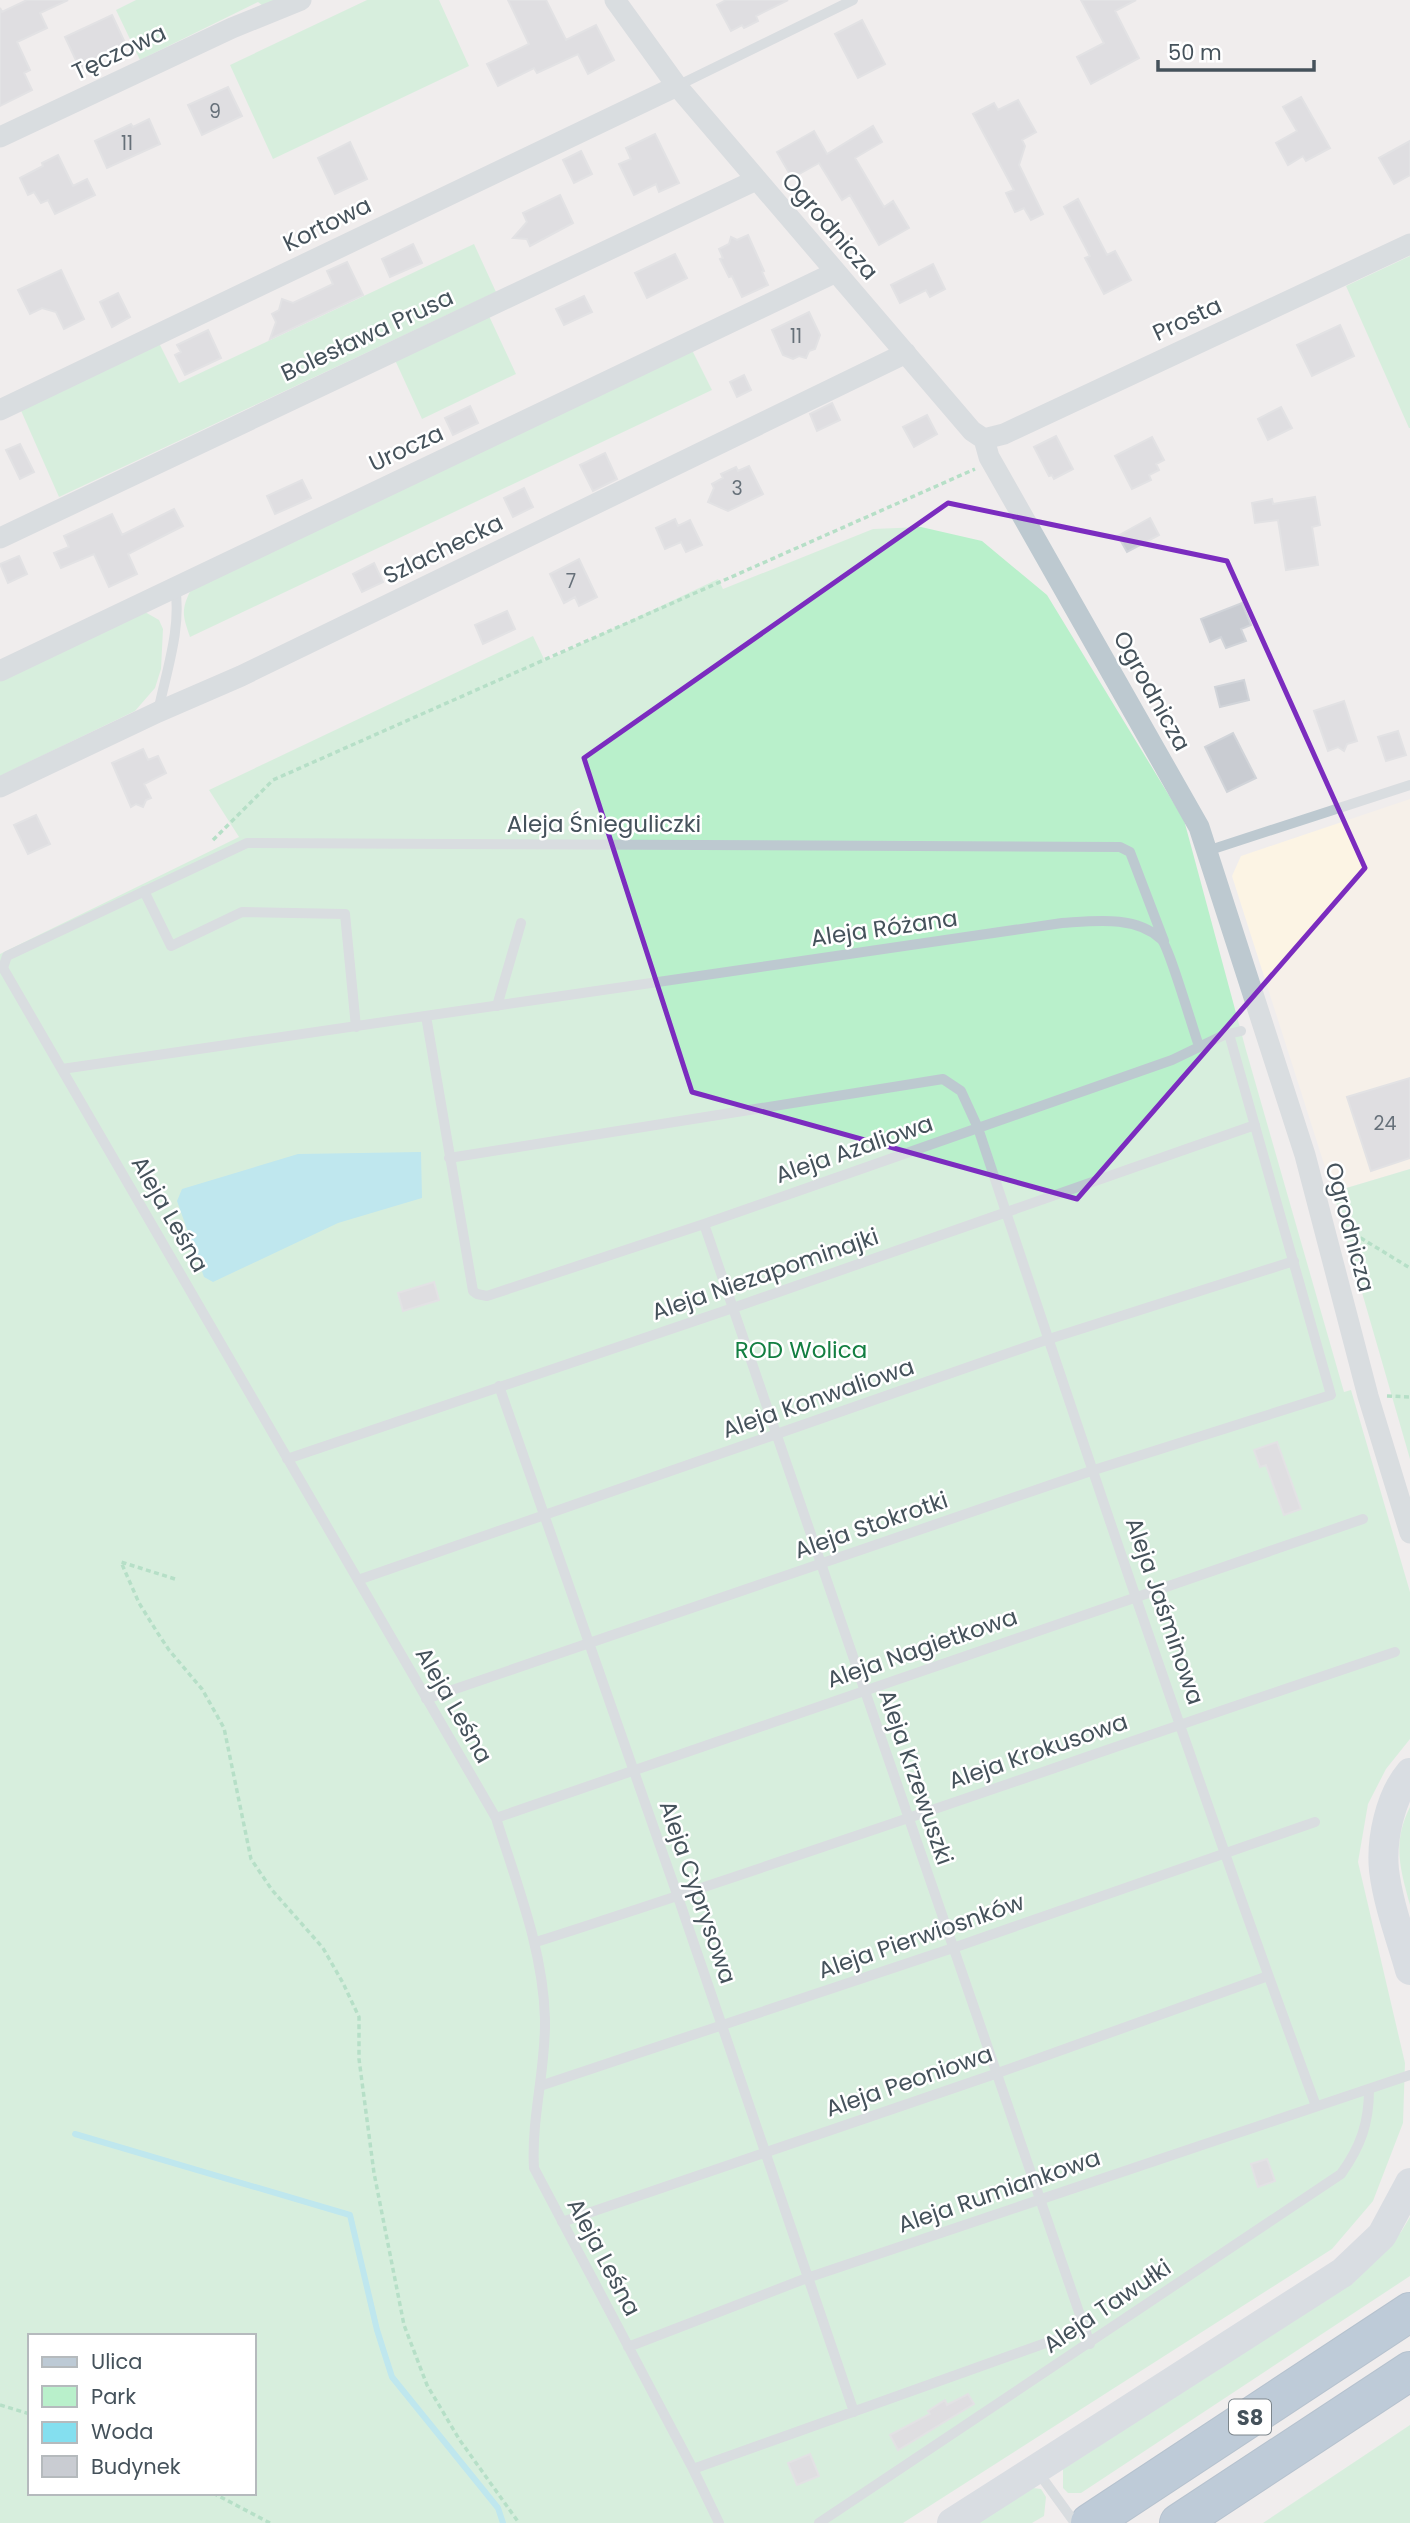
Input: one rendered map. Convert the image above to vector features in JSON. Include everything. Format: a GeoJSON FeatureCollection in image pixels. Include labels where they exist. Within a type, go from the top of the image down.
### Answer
{"type":"FeatureCollection","features":[{"type":"Feature","properties":{"kind":"highway","name":"S8"},"geometry":{"type":"LineString","coordinates":[[1090,2523],[1410,2312]]}},
{"type":"Feature","properties":{"kind":"highway","name":"S8"},"geometry":{"type":"LineString","coordinates":[[1179,2523],[1410,2371]]}},
{"type":"Feature","properties":{"kind":"street","name":"Tęczowa"},"geometry":{"type":"LineString","coordinates":[[0,137],[232,28],[301,0]]}},
{"type":"Feature","properties":{"kind":"street","name":"Ogrodnicza"},"geometry":{"type":"LineString","coordinates":[[615,0],[677,86],[755,180],[972,431],[985,439],[986,450],[992,462],[1193,816],[1207,851],[1305,1155],[1368,1396],[1410,1534]]}},
{"type":"Feature","properties":{"kind":"street","name":"Kortowa"},"geometry":{"type":"LineString","coordinates":[[0,410],[677,86]]}},
{"type":"Feature","properties":{"kind":"street","name":"Bolesława Prusa"},"geometry":{"type":"LineString","coordinates":[[0,538],[755,180]]}},
{"type":"Feature","properties":{"kind":"street","name":"Prosta"},"geometry":{"type":"LineString","coordinates":[[985,439],[1004,433],[1410,244]]}},
{"type":"Feature","properties":{"kind":"street","name":"Urocza"},"geometry":{"type":"LineString","coordinates":[[0,671],[836,272]]}},
{"type":"Feature","properties":{"kind":"street","name":"Szlachecka"},"geometry":{"type":"LineString","coordinates":[[0,787],[254,670],[906,354]]}},
{"type":"Feature","properties":{"kind":"street"},"geometry":{"type":"LineString","coordinates":[[1410,1773],[1401,1784],[1387,1825],[1384,1870],[1410,1970]]}},
{"type":"Feature","properties":{"kind":"street"},"geometry":{"type":"LineString","coordinates":[[952,2523],[1342,2273],[1382,2235],[1410,2183]]}},
{"type":"Feature","properties":{"kind":"lane"},"geometry":{"type":"LineString","coordinates":[[677,86],[853,0]]}},
{"type":"Feature","properties":{"kind":"lane"},"geometry":{"type":"LineString","coordinates":[[158,712],[176,627],[175,587]]}},
{"type":"Feature","properties":{"kind":"lane"},"geometry":{"type":"LineString","coordinates":[[1207,851],[1410,785]]}},
{"type":"Feature","properties":{"kind":"lane","name":"Aleja Śnieguliczki"},"geometry":{"type":"LineString","coordinates":[[8,956],[247,843],[1120,847],[1130,852],[1164,941]]}},
{"type":"Feature","properties":{"kind":"lane"},"geometry":{"type":"LineString","coordinates":[[144,891],[171,946],[242,912],[345,914],[356,1027]]}},
{"type":"Feature","properties":{"kind":"lane","name":"Aleja Różana"},"geometry":{"type":"LineString","coordinates":[[62,1069],[1062,923],[1123,922],[1145,928],[1164,941]]}},
{"type":"Feature","properties":{"kind":"lane"},"geometry":{"type":"LineString","coordinates":[[497,1006],[522,923]]}},
{"type":"Feature","properties":{"kind":"lane"},"geometry":{"type":"LineString","coordinates":[[1164,941],[1199,1046]]}},
{"type":"Feature","properties":{"kind":"lane","name":"Aleja Leśna"},"geometry":{"type":"LineString","coordinates":[[8,956],[3,968],[496,1818],[536,1942],[544,1985],[545,2023],[533,2145],[534,2168],[719,2523]]}},
{"type":"Feature","properties":{"kind":"lane"},"geometry":{"type":"LineString","coordinates":[[426,1016],[449,1158]]}},
{"type":"Feature","properties":{"kind":"lane","name":"Aleja Azaliowa"},"geometry":{"type":"LineString","coordinates":[[449,1158],[473,1291],[487,1296],[704,1224],[1172,1060],[1235,1032],[1255,1125]]}},
{"type":"Feature","properties":{"kind":"lane","name":"Aleja Jaśminowa"},"geometry":{"type":"LineString","coordinates":[[449,1158],[943,1079],[961,1091],[978,1128],[1137,1597],[1268,1976],[1316,2106]]}},
{"type":"Feature","properties":{"kind":"lane"},"geometry":{"type":"LineString","coordinates":[[1255,1125],[1294,1261]]}},
{"type":"Feature","properties":{"kind":"lane","name":"Aleja Niezapominajki"},"geometry":{"type":"LineString","coordinates":[[287,1459],[1007,1214],[1255,1125]]}},
{"type":"Feature","properties":{"kind":"lane","name":"Aleja Krzewuszki"},"geometry":{"type":"LineString","coordinates":[[704,1224],[1090,2344]]}},
{"type":"Feature","properties":{"kind":"lane","name":"Aleja Konwaliowa"},"geometry":{"type":"LineString","coordinates":[[358,1580],[1049,1339],[1294,1261]]}},
{"type":"Feature","properties":{"kind":"lane","name":"Aleja Stokrotki"},"geometry":{"type":"LineString","coordinates":[[426,1699],[1094,1470],[1331,1395],[1294,1261]]}},
{"type":"Feature","properties":{"kind":"lane","name":"Aleja Cyprysowa"},"geometry":{"type":"LineString","coordinates":[[499,1386],[634,1769],[854,2412]]}},
{"type":"Feature","properties":{"kind":"lane","name":"Aleja Nagietkowa"},"geometry":{"type":"LineString","coordinates":[[496,1818],[1363,1519]]}},
{"type":"Feature","properties":{"kind":"lane","name":"Aleja Krokusowa"},"geometry":{"type":"LineString","coordinates":[[536,1942],[678,1897],[1395,1652]]}},
{"type":"Feature","properties":{"kind":"lane","name":"Aleja Pierwiosnków"},"geometry":{"type":"LineString","coordinates":[[540,2086],[953,1948],[1315,1822]]}},
{"type":"Feature","properties":{"kind":"lane","name":"Aleja Peoniowa"},"geometry":{"type":"LineString","coordinates":[[562,2222],[995,2074],[1268,1976]]}},
{"type":"Feature","properties":{"kind":"lane","name":"Aleja Rumiankowa"},"geometry":{"type":"LineString","coordinates":[[628,2347],[807,2278],[1410,2075]]}},
{"type":"Feature","properties":{"kind":"lane","name":"Aleja Tawułki"},"geometry":{"type":"LineString","coordinates":[[819,2523],[1341,2174],[1366,2131],[1368,2089]]}},
{"type":"Feature","properties":{"kind":"lane"},"geometry":{"type":"LineString","coordinates":[[693,2469],[1085,2329]]}},
{"type":"Feature","properties":{"kind":"lane"},"geometry":{"type":"LineString","coordinates":[[1037,2469],[1075,2523]]}},
{"type":"Feature","properties":{"kind":"path"},"geometry":{"type":"LineString","coordinates":[[210,843],[273,780],[992,462]]}},
{"type":"Feature","properties":{"kind":"path"},"geometry":{"type":"LineString","coordinates":[[1321,1218],[1336,1222],[1410,1268]]}},
{"type":"Feature","properties":{"kind":"path"},"geometry":{"type":"LineString","coordinates":[[175,1579],[121,1562],[139,1603],[169,1650],[202,1689],[224,1728],[251,1859],[272,1890],[323,1948],[344,1983],[359,2017],[359,2059],[374,2173],[404,2325],[427,2385],[458,2440],[519,2523]]}},
{"type":"Feature","properties":{"kind":"path"},"geometry":{"type":"LineString","coordinates":[[0,2405],[28,2413]]}},
{"type":"Feature","properties":{"kind":"path"},"geometry":{"type":"LineString","coordinates":[[217,2495],[270,2523]]}},
{"type":"Feature","properties":{"kind":"highlighted area"},"geometry":{"type":"Polygon","coordinates":[[[948,503],[1227,561],[1365,868],[1077,1199],[692,1092],[584,758],[948,503]]]}},
{"type":"Feature","properties":{"kind":"shaded area"},"geometry":{"type":"Polygon","coordinates":[[[1410,799],[1410,1169],[1333,1192],[1232,876],[1241,856],[1410,799]]]}},
{"type":"Feature","properties":{"kind":"green space"},"geometry":{"type":"Polygon","coordinates":[[[136,0],[278,0],[263,6],[258,2],[140,60],[116,10],[136,0]]]}},
{"type":"Feature","properties":{"kind":"green space"},"geometry":{"type":"Polygon","coordinates":[[[367,0],[439,0],[469,66],[273,159],[230,65],[367,0]]]}},
{"type":"Feature","properties":{"kind":"green space"},"geometry":{"type":"Polygon","coordinates":[[[474,244],[496,292],[59,497],[19,406],[158,341],[179,383],[474,244]]]}},
{"type":"Feature","properties":{"kind":"green space"},"geometry":{"type":"Polygon","coordinates":[[[1410,256],[1410,428],[1409,428],[1346,286],[1410,256]]]}},
{"type":"Feature","properties":{"kind":"green space"},"geometry":{"type":"Polygon","coordinates":[[[489,316],[516,374],[422,419],[395,360],[489,316]]]}},
{"type":"Feature","properties":{"kind":"green space"},"geometry":{"type":"Polygon","coordinates":[[[691,348],[712,390],[190,637],[184,612],[192,587],[691,348]]]}},
{"type":"Feature","properties":{"kind":"green space","name":"ROD Wolica"},"geometry":{"type":"Polygon","coordinates":[[[921,527],[982,541],[1047,595],[1184,820],[1246,1050],[1344,1392],[1351,1390],[1410,1592],[1410,1739],[1386,1769],[1368,1804],[1358,1862],[1405,2063],[1403,2123],[1373,2201],[1332,2249],[903,2523],[0,2523],[0,954],[239,837],[209,790],[533,636],[545,661],[718,579],[723,589],[873,529],[921,527]]]}},
{"type":"Feature","properties":{"kind":"green space"},"geometry":{"type":"Polygon","coordinates":[[[145,612],[159,620],[163,629],[161,669],[155,688],[135,711],[0,776],[0,677],[145,612]]]}},
{"type":"Feature","properties":{"kind":"green space"},"geometry":{"type":"Polygon","coordinates":[[[1410,1169],[1410,1459],[1333,1192],[1410,1169]]]}},
{"type":"Feature","properties":{"kind":"green space"},"geometry":{"type":"Polygon","coordinates":[[[1410,1807],[1410,1905],[1401,1867],[1399,1844],[1410,1807]]]}},
{"type":"Feature","properties":{"kind":"green space"},"geometry":{"type":"Polygon","coordinates":[[[1410,2217],[1410,2276],[1081,2493],[1068,2493],[1063,2488],[1063,2469],[1353,2283],[1401,2232],[1410,2217]]]}},
{"type":"Feature","properties":{"kind":"green space"},"geometry":{"type":"Polygon","coordinates":[[[1410,2425],[1410,2523],[1263,2523],[1410,2425]]]}},
{"type":"Feature","properties":{"kind":"green space"},"geometry":{"type":"Polygon","coordinates":[[[1026,2487],[1041,2489],[1046,2497],[1044,2516],[1032,2523],[971,2523],[1026,2487]]]}},
{"type":"Feature","properties":{"kind":"water"},"geometry":{"type":"Polygon","coordinates":[[[421,1152],[422,1198],[338,1223],[213,1282],[204,1277],[177,1201],[182,1189],[298,1154],[421,1152]]]}},
{"type":"Feature","properties":{"kind":"building"},"geometry":{"type":"Polygon","coordinates":[[[27,0],[68,0],[40,13],[47,28],[17,42],[30,70],[24,73],[32,90],[0,106],[0,8],[2,12],[27,0]]]}},
{"type":"Feature","properties":{"kind":"building"},"geometry":{"type":"Polygon","coordinates":[[[508,0],[546,0],[566,40],[596,25],[614,60],[588,74],[578,54],[537,73],[534,68],[498,86],[487,64],[529,44],[508,0]]]}},
{"type":"Feature","properties":{"kind":"building"},"geometry":{"type":"Polygon","coordinates":[[[726,0],[788,0],[756,16],[758,21],[731,31],[717,5],[726,0]]]}},
{"type":"Feature","properties":{"kind":"building"},"geometry":{"type":"Polygon","coordinates":[[[1081,0],[1136,0],[1115,11],[1139,58],[1091,84],[1077,57],[1104,43],[1081,0]]]}},
{"type":"Feature","properties":{"kind":"building"},"geometry":{"type":"Polygon","coordinates":[[[112,15],[127,47],[80,69],[65,37],[112,15]]]}},
{"type":"Feature","properties":{"kind":"building"},"geometry":{"type":"Polygon","coordinates":[[[862,20],[885,64],[858,78],[835,34],[862,20]]]}},
{"type":"Feature","properties":{"kind":"building"},"geometry":{"type":"Polygon","coordinates":[[[228,87],[242,116],[202,135],[188,105],[228,87]]]}},
{"type":"Feature","properties":{"kind":"building"},"geometry":{"type":"Polygon","coordinates":[[[1301,97],[1330,148],[1306,161],[1303,156],[1288,165],[1276,143],[1297,131],[1283,107],[1301,97]]]}},
{"type":"Feature","properties":{"kind":"building"},"geometry":{"type":"Polygon","coordinates":[[[1018,100],[1036,132],[1022,140],[1025,146],[1019,165],[1043,214],[1031,220],[1024,208],[1015,212],[1006,193],[1014,190],[973,114],[994,103],[998,110],[1018,100]]]}},
{"type":"Feature","properties":{"kind":"building"},"geometry":{"type":"Polygon","coordinates":[[[149,119],[160,144],[107,168],[95,141],[131,124],[133,127],[149,119]]]}},
{"type":"Feature","properties":{"kind":"building"},"geometry":{"type":"Polygon","coordinates":[[[873,126],[882,142],[855,158],[884,207],[893,201],[909,228],[879,245],[850,195],[842,200],[819,163],[792,178],[777,152],[814,131],[827,154],[873,126]]]}},
{"type":"Feature","properties":{"kind":"building"},"geometry":{"type":"Polygon","coordinates":[[[655,134],[679,183],[659,192],[656,184],[634,195],[619,164],[631,159],[626,148],[655,134]]]}},
{"type":"Feature","properties":{"kind":"building"},"geometry":{"type":"Polygon","coordinates":[[[1410,141],[1410,175],[1394,184],[1379,158],[1410,141]]]}},
{"type":"Feature","properties":{"kind":"building"},"geometry":{"type":"Polygon","coordinates":[[[350,142],[367,179],[335,194],[318,158],[350,142]]]}},
{"type":"Feature","properties":{"kind":"building"},"geometry":{"type":"Polygon","coordinates":[[[581,151],[592,174],[574,183],[563,160],[581,151]]]}},
{"type":"Feature","properties":{"kind":"building"},"geometry":{"type":"Polygon","coordinates":[[[58,155],[73,186],[87,179],[95,195],[55,214],[48,200],[41,203],[34,192],[28,195],[20,178],[58,155]]]}},
{"type":"Feature","properties":{"kind":"building"},"geometry":{"type":"Polygon","coordinates":[[[560,195],[573,223],[530,246],[527,239],[513,238],[527,222],[523,213],[560,195]]]}},
{"type":"Feature","properties":{"kind":"building"},"geometry":{"type":"Polygon","coordinates":[[[1078,199],[1107,255],[1115,251],[1131,280],[1104,294],[1085,258],[1090,256],[1064,207],[1078,199]]]}},
{"type":"Feature","properties":{"kind":"building"},"geometry":{"type":"Polygon","coordinates":[[[748,235],[768,285],[742,297],[720,259],[723,258],[719,249],[729,244],[731,237],[737,240],[748,235]]]}},
{"type":"Feature","properties":{"kind":"building"},"geometry":{"type":"Polygon","coordinates":[[[413,244],[422,263],[390,277],[382,259],[413,244]]]}},
{"type":"Feature","properties":{"kind":"building"},"geometry":{"type":"Polygon","coordinates":[[[675,254],[687,278],[647,298],[635,273],[675,254]]]}},
{"type":"Feature","properties":{"kind":"building"},"geometry":{"type":"Polygon","coordinates":[[[347,262],[363,295],[270,339],[276,322],[272,314],[279,310],[282,299],[293,303],[333,284],[327,271],[347,262]]]}},
{"type":"Feature","properties":{"kind":"building"},"geometry":{"type":"Polygon","coordinates":[[[933,264],[945,289],[930,297],[926,290],[900,303],[891,285],[933,264]]]}},
{"type":"Feature","properties":{"kind":"building"},"geometry":{"type":"Polygon","coordinates":[[[61,270],[84,319],[64,329],[56,312],[42,308],[30,314],[18,290],[61,270]]]}},
{"type":"Feature","properties":{"kind":"building"},"geometry":{"type":"Polygon","coordinates":[[[118,293],[130,317],[112,327],[100,302],[118,293]]]}},
{"type":"Feature","properties":{"kind":"building"},"geometry":{"type":"Polygon","coordinates":[[[584,296],[592,312],[564,325],[556,309],[584,296]]]}},
{"type":"Feature","properties":{"kind":"building"},"geometry":{"type":"Polygon","coordinates":[[[809,312],[820,335],[815,349],[809,351],[806,358],[799,356],[793,359],[783,355],[772,330],[809,312]]]}},
{"type":"Feature","properties":{"kind":"building"},"geometry":{"type":"Polygon","coordinates":[[[1340,325],[1354,356],[1312,376],[1297,345],[1340,325]]]}},
{"type":"Feature","properties":{"kind":"building"},"geometry":{"type":"Polygon","coordinates":[[[208,330],[221,358],[185,375],[175,355],[181,352],[177,345],[208,330]]]}},
{"type":"Feature","properties":{"kind":"building"},"geometry":{"type":"Polygon","coordinates":[[[744,375],[751,390],[737,397],[730,382],[744,375]]]}},
{"type":"Feature","properties":{"kind":"building"},"geometry":{"type":"Polygon","coordinates":[[[832,403],[840,420],[817,431],[810,414],[832,403]]]}},
{"type":"Feature","properties":{"kind":"building"},"geometry":{"type":"Polygon","coordinates":[[[470,406],[478,423],[453,435],[445,418],[470,406]]]}},
{"type":"Feature","properties":{"kind":"building"},"geometry":{"type":"Polygon","coordinates":[[[1281,407],[1292,428],[1268,440],[1258,419],[1281,407]]]}},
{"type":"Feature","properties":{"kind":"building"},"geometry":{"type":"Polygon","coordinates":[[[927,415],[937,434],[914,447],[903,427],[927,415]]]}},
{"type":"Feature","properties":{"kind":"building"},"geometry":{"type":"Polygon","coordinates":[[[1056,436],[1073,469],[1054,479],[1052,475],[1049,476],[1034,447],[1056,436]]]}},
{"type":"Feature","properties":{"kind":"building"},"geometry":{"type":"Polygon","coordinates":[[[1152,437],[1164,460],[1156,464],[1159,470],[1149,475],[1151,480],[1132,489],[1115,456],[1152,437]]]}},
{"type":"Feature","properties":{"kind":"building"},"geometry":{"type":"Polygon","coordinates":[[[20,444],[34,472],[20,479],[6,450],[20,444]]]}},
{"type":"Feature","properties":{"kind":"building"},"geometry":{"type":"Polygon","coordinates":[[[605,453],[617,479],[593,491],[580,465],[605,453]]]}},
{"type":"Feature","properties":{"kind":"building"},"geometry":{"type":"Polygon","coordinates":[[[749,466],[763,494],[728,511],[708,502],[714,488],[712,484],[723,478],[721,474],[736,467],[738,471],[749,466]]]}},
{"type":"Feature","properties":{"kind":"building"},"geometry":{"type":"Polygon","coordinates":[[[302,480],[311,498],[275,514],[267,496],[302,480]]]}},
{"type":"Feature","properties":{"kind":"building"},"geometry":{"type":"Polygon","coordinates":[[[524,488],[533,507],[513,517],[504,498],[524,488]]]}},
{"type":"Feature","properties":{"kind":"building"},"geometry":{"type":"Polygon","coordinates":[[[1315,497],[1320,525],[1312,527],[1318,565],[1286,570],[1278,520],[1255,523],[1252,503],[1272,499],[1273,504],[1315,497]]]}},
{"type":"Feature","properties":{"kind":"building"},"geometry":{"type":"Polygon","coordinates":[[[174,509],[183,526],[128,554],[137,574],[109,587],[94,554],[61,568],[54,553],[69,547],[64,536],[112,514],[122,535],[174,509]]]}},
{"type":"Feature","properties":{"kind":"building"},"geometry":{"type":"Polygon","coordinates":[[[1150,518],[1159,535],[1127,552],[1118,536],[1150,518]]]}},
{"type":"Feature","properties":{"kind":"building"},"geometry":{"type":"Polygon","coordinates":[[[675,519],[678,526],[690,520],[702,545],[686,552],[681,542],[665,549],[656,528],[675,519]]]}},
{"type":"Feature","properties":{"kind":"building"},"geometry":{"type":"Polygon","coordinates":[[[19,556],[27,574],[8,583],[0,564],[19,556]]]}},
{"type":"Feature","properties":{"kind":"building"},"geometry":{"type":"Polygon","coordinates":[[[579,559],[597,597],[579,606],[575,597],[564,603],[550,574],[579,559]]]}},
{"type":"Feature","properties":{"kind":"building"},"geometry":{"type":"Polygon","coordinates":[[[374,563],[383,582],[362,592],[353,574],[374,563]]]}},
{"type":"Feature","properties":{"kind":"building"},"geometry":{"type":"Polygon","coordinates":[[[1242,603],[1251,625],[1241,629],[1246,641],[1226,648],[1221,637],[1210,642],[1201,619],[1242,603]]]}},
{"type":"Feature","properties":{"kind":"building"},"geometry":{"type":"Polygon","coordinates":[[[507,611],[515,629],[483,644],[475,625],[507,611]]]}},
{"type":"Feature","properties":{"kind":"building"},"geometry":{"type":"Polygon","coordinates":[[[1244,680],[1249,700],[1220,707],[1215,687],[1244,680]]]}},
{"type":"Feature","properties":{"kind":"building"},"geometry":{"type":"Polygon","coordinates":[[[1344,701],[1357,741],[1347,744],[1344,751],[1338,747],[1328,751],[1314,711],[1344,701]]]}},
{"type":"Feature","properties":{"kind":"building"},"geometry":{"type":"Polygon","coordinates":[[[1398,731],[1406,755],[1386,761],[1378,737],[1398,731]]]}},
{"type":"Feature","properties":{"kind":"building"},"geometry":{"type":"Polygon","coordinates":[[[1233,733],[1256,778],[1227,792],[1205,747],[1233,733]]]}},
{"type":"Feature","properties":{"kind":"building"},"geometry":{"type":"Polygon","coordinates":[[[143,749],[148,760],[158,756],[166,773],[144,784],[151,798],[146,800],[143,807],[136,804],[131,807],[112,763],[143,749]]]}},
{"type":"Feature","properties":{"kind":"building"},"geometry":{"type":"Polygon","coordinates":[[[36,815],[50,844],[28,854],[14,825],[36,815]]]}},
{"type":"Feature","properties":{"kind":"building"},"geometry":{"type":"Polygon","coordinates":[[[1410,1078],[1410,1158],[1371,1171],[1347,1097],[1410,1078]]]}},
{"type":"Feature","properties":{"kind":"building"},"geometry":{"type":"Polygon","coordinates":[[[434,1282],[439,1300],[403,1311],[398,1293],[434,1282]]]}},
{"type":"Feature","properties":{"kind":"building"},"geometry":{"type":"Polygon","coordinates":[[[1277,1442],[1301,1509],[1284,1515],[1266,1465],[1260,1467],[1254,1450],[1277,1442]]]}},
{"type":"Feature","properties":{"kind":"building"},"geometry":{"type":"Polygon","coordinates":[[[1267,2159],[1275,2181],[1258,2187],[1251,2164],[1267,2159]]]}},
{"type":"Feature","properties":{"kind":"building"},"geometry":{"type":"Polygon","coordinates":[[[968,2394],[974,2404],[898,2450],[890,2435],[930,2414],[928,2411],[945,2400],[947,2405],[968,2394]]]}},
{"type":"Feature","properties":{"kind":"building"},"geometry":{"type":"Polygon","coordinates":[[[810,2454],[819,2476],[797,2485],[788,2463],[810,2454]]]}},
{"type":"Feature","properties":{"kind":"waterway"},"geometry":{"type":"LineString","coordinates":[[75,2134],[350,2215],[377,2330],[392,2377],[498,2508],[503,2523]]}}]}
